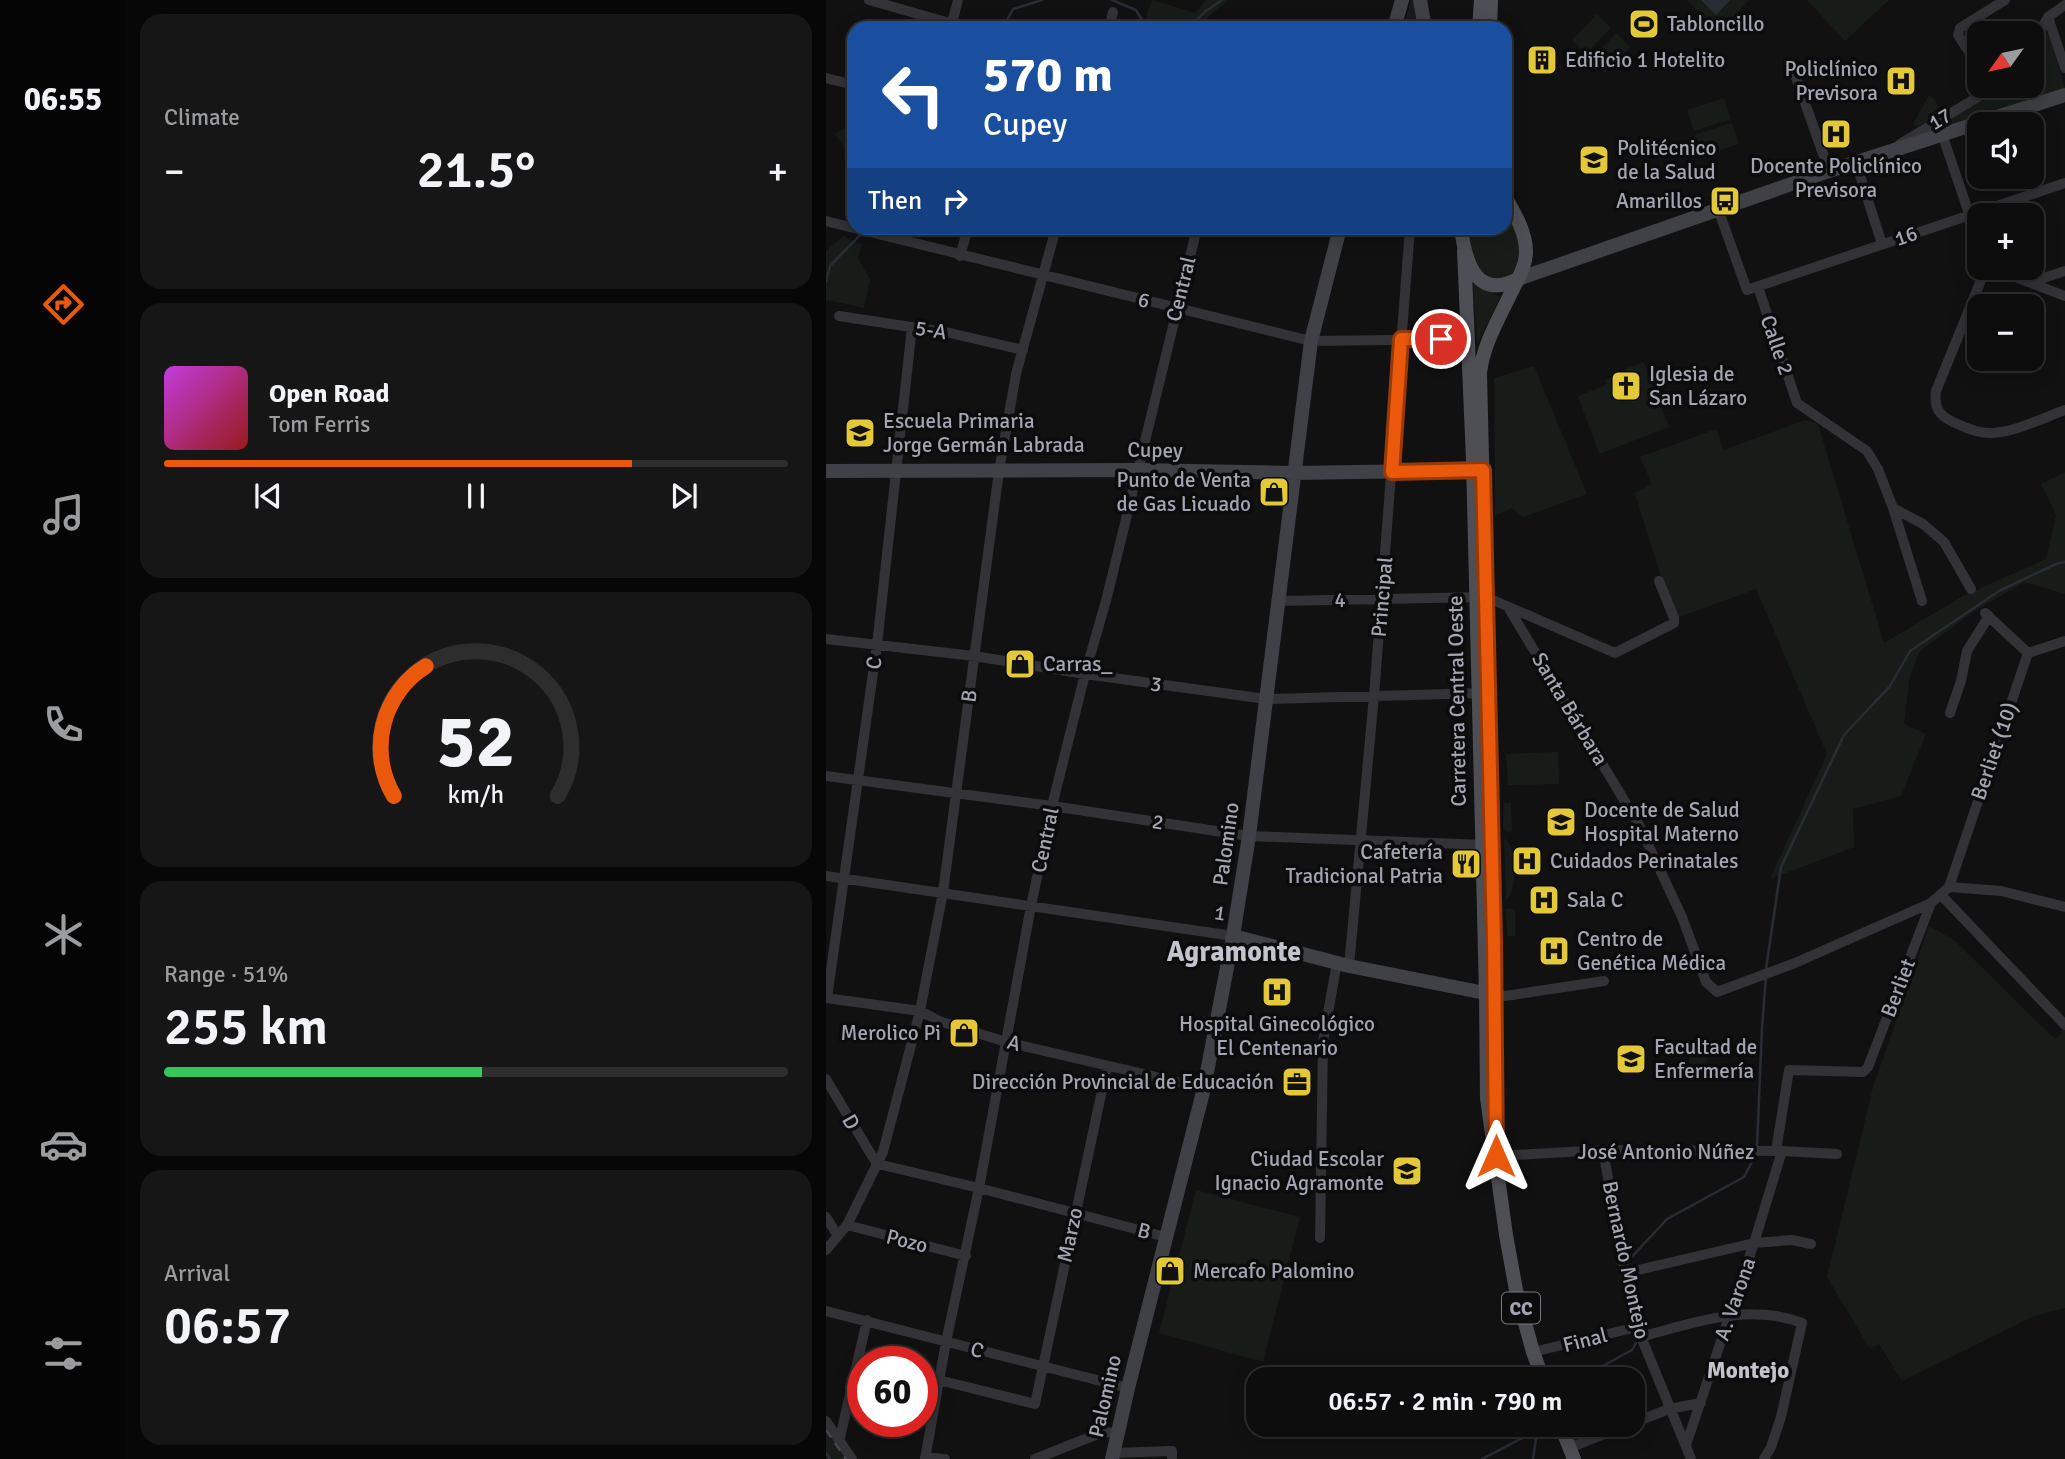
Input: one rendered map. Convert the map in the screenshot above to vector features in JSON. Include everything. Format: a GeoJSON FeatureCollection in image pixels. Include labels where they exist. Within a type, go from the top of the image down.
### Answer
{"type":"FeatureCollection","features":[{"type":"Feature","properties":{"kind":"main road"},"geometry":{"type":"LineString","coordinates":[[1480,21],[1481,0]]}},
{"type":"Feature","properties":{"kind":"main road"},"geometry":{"type":"LineString","coordinates":[[1490,21],[1491,0]]}},
{"type":"Feature","properties":{"kind":"main road"},"geometry":{"type":"LineString","coordinates":[[1512,212],[1520,225],[1526,250]]}},
{"type":"Feature","properties":{"kind":"main road","name":"CC"},"geometry":{"type":"LineString","coordinates":[[1462,235],[1471,269],[1477,278],[1488,285]]}},
{"type":"Feature","properties":{"kind":"main road","name":"Carretera Central Oeste"},"geometry":{"type":"LineString","coordinates":[[1464,250],[1467,339],[1478,470]]}},
{"type":"Feature","properties":{"kind":"main road","name":"CC"},"geometry":{"type":"LineString","coordinates":[[1518,279],[1523,269],[1526,250]]}},
{"type":"Feature","properties":{"kind":"main road"},"geometry":{"type":"LineString","coordinates":[[1488,285],[1498,286],[1518,279]]}},
{"type":"Feature","properties":{"kind":"main road","name":"Carretera Central Oeste"},"geometry":{"type":"LineString","coordinates":[[1518,279],[1482,360],[1478,470],[1496,1153],[1516,1290],[1539,1367]]}},
{"type":"Feature","properties":{"kind":"main road"},"geometry":{"type":"LineString","coordinates":[[1488,285],[1509,297]]}},
{"type":"Feature","properties":{"kind":"street"},"geometry":{"type":"LineString","coordinates":[[869,0],[935,21]]}},
{"type":"Feature","properties":{"kind":"street"},"geometry":{"type":"LineString","coordinates":[[952,21],[958,0]]}},
{"type":"Feature","properties":{"kind":"street"},"geometry":{"type":"LineString","coordinates":[[1396,21],[1402,0]]}},
{"type":"Feature","properties":{"kind":"street"},"geometry":{"type":"LineString","coordinates":[[1420,0],[1424,21]]}},
{"type":"Feature","properties":{"kind":"street"},"geometry":{"type":"LineString","coordinates":[[1971,21],[2005,0]]}},
{"type":"Feature","properties":{"kind":"street"},"geometry":{"type":"LineString","coordinates":[[2044,25],[2048,18],[2065,5]]}},
{"type":"Feature","properties":{"kind":"street"},"geometry":{"type":"LineString","coordinates":[[1111,21],[1113,12]]}},
{"type":"Feature","properties":{"kind":"street"},"geometry":{"type":"LineString","coordinates":[[2048,18],[2065,68]]}},
{"type":"Feature","properties":{"kind":"street"},"geometry":{"type":"LineString","coordinates":[[1967,24],[1960,28],[1958,35],[1967,49]]}},
{"type":"Feature","properties":{"kind":"street"},"geometry":{"type":"LineString","coordinates":[[1791,63],[1829,171]]}},
{"type":"Feature","properties":{"kind":"street"},"geometry":{"type":"LineString","coordinates":[[826,78],[847,83]]}},
{"type":"Feature","properties":{"kind":"street"},"geometry":{"type":"LineString","coordinates":[[1518,279],[1885,153],[1939,127],[2065,94]]}},
{"type":"Feature","properties":{"kind":"street","name":"17"},"geometry":{"type":"LineString","coordinates":[[1939,127],[1978,98]]}},
{"type":"Feature","properties":{"kind":"street"},"geometry":{"type":"LineString","coordinates":[[1939,127],[1967,206]]}},
{"type":"Feature","properties":{"kind":"street"},"geometry":{"type":"LineString","coordinates":[[1856,163],[1882,244]]}},
{"type":"Feature","properties":{"kind":"street","name":"16"},"geometry":{"type":"LineString","coordinates":[[2004,203],[2065,183]]}},
{"type":"Feature","properties":{"kind":"street","name":"16"},"geometry":{"type":"LineString","coordinates":[[1718,209],[1746,290],[1967,215]]}},
{"type":"Feature","properties":{"kind":"street","name":"6"},"geometry":{"type":"LineString","coordinates":[[826,221],[847,226]]}},
{"type":"Feature","properties":{"kind":"street","name":"6"},"geometry":{"type":"LineString","coordinates":[[880,235],[1311,341],[1467,339]]}},
{"type":"Feature","properties":{"kind":"street"},"geometry":{"type":"LineString","coordinates":[[960,256],[966,235]]}},
{"type":"Feature","properties":{"kind":"street","name":"B"},"geometry":{"type":"LineString","coordinates":[[826,1250],[848,1225],[878,1164],[889,1134],[920,1011],[943,892],[999,471],[1023,350],[1054,235]]}},
{"type":"Feature","properties":{"kind":"street","name":"Central"},"geometry":{"type":"LineString","coordinates":[[925,1458],[1052,806],[1107,597],[1195,235]]}},
{"type":"Feature","properties":{"kind":"street","name":"Palomino"},"geometry":{"type":"LineString","coordinates":[[1113,1456],[1203,1088],[1233,936],[1249,836],[1311,341],[1338,235]]}},
{"type":"Feature","properties":{"kind":"street","name":"Principal"},"geometry":{"type":"LineString","coordinates":[[1320,1238],[1324,1042],[1343,964],[1361,842],[1409,235]]}},
{"type":"Feature","properties":{"kind":"street"},"geometry":{"type":"LineString","coordinates":[[1526,250],[1542,265],[1555,266]]}},
{"type":"Feature","properties":{"kind":"street"},"geometry":{"type":"LineString","coordinates":[[2031,282],[2065,271]]}},
{"type":"Feature","properties":{"kind":"street"},"geometry":{"type":"LineString","coordinates":[[1981,280],[1936,391],[1934,404],[1939,414],[1977,432],[1990,433],[2005,431],[2065,410]]}},
{"type":"Feature","properties":{"kind":"street"},"geometry":{"type":"LineString","coordinates":[[2025,280],[2065,296]]}},
{"type":"Feature","properties":{"kind":"street","name":"Calle 2"},"geometry":{"type":"LineString","coordinates":[[1758,287],[1797,402],[1867,451],[1878,469],[1893,508]]}},
{"type":"Feature","properties":{"kind":"street","name":"5-A"},"geometry":{"type":"LineString","coordinates":[[839,316],[950,333],[1023,350]]}},
{"type":"Feature","properties":{"kind":"street","name":"C"},"geometry":{"type":"LineString","coordinates":[[826,998],[877,645],[912,327]]}},
{"type":"Feature","properties":{"kind":"street","name":"Cupey"},"geometry":{"type":"LineString","coordinates":[[826,471],[1137,470],[1294,473],[1478,470]]}},
{"type":"Feature","properties":{"kind":"street"},"geometry":{"type":"LineString","coordinates":[[1893,508],[1923,524],[1944,542],[1971,589]]}},
{"type":"Feature","properties":{"kind":"street"},"geometry":{"type":"LineString","coordinates":[[1893,508],[1922,601]]}},
{"type":"Feature","properties":{"kind":"street"},"geometry":{"type":"LineString","coordinates":[[1481,596],[1615,653],[1674,623],[1660,581]]}},
{"type":"Feature","properties":{"kind":"street","name":"4"},"geometry":{"type":"LineString","coordinates":[[1278,601],[1481,596]]}},
{"type":"Feature","properties":{"kind":"street","name":"Santa Bárbara"},"geometry":{"type":"LineString","coordinates":[[1508,607],[1639,825],[1682,917],[1706,982],[1717,992],[1931,903],[1949,887]]}},
{"type":"Feature","properties":{"kind":"street"},"geometry":{"type":"LineString","coordinates":[[1950,713],[1961,681],[1967,651],[1987,614],[2028,653],[2065,641]]}},
{"type":"Feature","properties":{"kind":"street","name":"3"},"geometry":{"type":"LineString","coordinates":[[826,639],[974,656],[1266,699],[1483,693]]}},
{"type":"Feature","properties":{"kind":"street","name":"Berliet (10)"},"geometry":{"type":"LineString","coordinates":[[1949,887],[2028,653]]}},
{"type":"Feature","properties":{"kind":"street","name":"2"},"geometry":{"type":"LineString","coordinates":[[826,776],[1249,836],[1487,845]]}},
{"type":"Feature","properties":{"kind":"street","name":"1"},"geometry":{"type":"LineString","coordinates":[[826,876],[1233,936],[1343,964],[1491,994],[1506,996],[1604,981]]}},
{"type":"Feature","properties":{"kind":"street"},"geometry":{"type":"LineString","coordinates":[[1949,887],[2001,891],[2065,907]]}},
{"type":"Feature","properties":{"kind":"street"},"geometry":{"type":"LineString","coordinates":[[1941,895],[2065,1025]]}},
{"type":"Feature","properties":{"kind":"street","name":"Berliet"},"geometry":{"type":"LineString","coordinates":[[1789,1070],[1863,1072],[1868,1068],[1931,903]]}},
{"type":"Feature","properties":{"kind":"street","name":"A"},"geometry":{"type":"LineString","coordinates":[[826,998],[920,1011],[939,1021],[1006,1042],[1203,1088]]}},
{"type":"Feature","properties":{"kind":"street","name":"Marzo"},"geometry":{"type":"LineString","coordinates":[[939,1380],[1035,1404],[1107,1066]]}},
{"type":"Feature","properties":{"kind":"street","name":"A. Varona"},"geometry":{"type":"LineString","coordinates":[[1686,1445],[1754,1243],[1779,1151],[1789,1070]]}},
{"type":"Feature","properties":{"kind":"street","name":"D"},"geometry":{"type":"LineString","coordinates":[[826,1079],[878,1164]]}},
{"type":"Feature","properties":{"kind":"street","name":"José Antonio Núñez"},"geometry":{"type":"LineString","coordinates":[[1496,1153],[1603,1150],[1837,1154]]}},
{"type":"Feature","properties":{"kind":"street","name":"Bernardo Montejo"},"geometry":{"type":"LineString","coordinates":[[1603,1150],[1625,1273],[1639,1332],[1691,1459]]}},
{"type":"Feature","properties":{"kind":"street","name":"B"},"geometry":{"type":"LineString","coordinates":[[878,1164],[1166,1237]]}},
{"type":"Feature","properties":{"kind":"street"},"geometry":{"type":"LineString","coordinates":[[826,1217],[838,1236]]}},
{"type":"Feature","properties":{"kind":"street","name":"Pozo"},"geometry":{"type":"LineString","coordinates":[[848,1225],[966,1256]]}},
{"type":"Feature","properties":{"kind":"street"},"geometry":{"type":"LineString","coordinates":[[1625,1273],[1754,1243],[1792,1240],[1811,1244]]}},
{"type":"Feature","properties":{"kind":"street","name":"C"},"geometry":{"type":"LineString","coordinates":[[826,1311],[1128,1388]]}},
{"type":"Feature","properties":{"kind":"street","name":"Final"},"geometry":{"type":"LineString","coordinates":[[1533,1352],[1729,1314],[1773,1314],[1802,1323],[1781,1417],[1764,1459]]}},
{"type":"Feature","properties":{"kind":"street"},"geometry":{"type":"LineString","coordinates":[[839,1442],[867,1320]]}},
{"type":"Feature","properties":{"kind":"street"},"geometry":{"type":"LineString","coordinates":[[1645,1418],[1669,1409],[1701,1402]]}},
{"type":"Feature","properties":{"kind":"street"},"geometry":{"type":"LineString","coordinates":[[826,1421],[852,1459]]}},
{"type":"Feature","properties":{"kind":"street"},"geometry":{"type":"LineString","coordinates":[[1034,1459],[1103,1432],[1118,1433]]}},
{"type":"Feature","properties":{"kind":"street"},"geometry":{"type":"LineString","coordinates":[[1571,1453],[1604,1437]]}},
{"type":"Feature","properties":{"kind":"street"},"geometry":{"type":"LineString","coordinates":[[1113,1456],[1172,1451],[1172,1459]]}},
{"type":"Feature","properties":{"kind":"street"},"geometry":{"type":"LineString","coordinates":[[925,1458],[945,1459]]}},
{"type":"Feature","properties":{"kind":"shaded area"},"geometry":{"type":"Polygon","coordinates":[[[1152,0],[1196,13],[1206,0],[1228,0],[1203,21],[1146,21],[1152,0]]]}},
{"type":"Feature","properties":{"kind":"shaded area"},"geometry":{"type":"Polygon","coordinates":[[[1411,0],[1414,0],[1417,21],[1405,21],[1411,0]]]}},
{"type":"Feature","properties":{"kind":"shaded area"},"geometry":{"type":"Polygon","coordinates":[[[1687,0],[1749,0],[1727,23],[1722,19],[1714,27],[1687,0]]]}},
{"type":"Feature","properties":{"kind":"shaded area"},"geometry":{"type":"Polygon","coordinates":[[[1701,0],[1730,0],[1716,15],[1701,0]]]}},
{"type":"Feature","properties":{"kind":"shaded area"},"geometry":{"type":"Polygon","coordinates":[[[1807,0],[1889,0],[1845,41],[1807,0]]]}},
{"type":"Feature","properties":{"kind":"shaded area"},"geometry":{"type":"Polygon","coordinates":[[[1597,14],[1611,28],[1586,54],[1572,40],[1597,14]]]}},
{"type":"Feature","properties":{"kind":"shaded area"},"geometry":{"type":"Polygon","coordinates":[[[2048,31],[2065,88],[2044,95],[2044,38],[2048,31]]]}},
{"type":"Feature","properties":{"kind":"shaded area"},"geometry":{"type":"Polygon","coordinates":[[[1617,33],[1630,47],[1605,73],[1591,59],[1617,33]]]}},
{"type":"Feature","properties":{"kind":"shaded area"},"geometry":{"type":"Polygon","coordinates":[[[1929,95],[1940,109],[1938,115],[1917,127],[1913,124],[1929,95]]]}},
{"type":"Feature","properties":{"kind":"shaded area"},"geometry":{"type":"Polygon","coordinates":[[[1724,98],[1731,119],[1694,131],[1687,110],[1724,98]]]}},
{"type":"Feature","properties":{"kind":"shaded area"},"geometry":{"type":"Polygon","coordinates":[[[1984,98],[2034,98],[1991,112],[1967,112],[1967,120],[1944,127],[1946,120],[1984,98]]]}},
{"type":"Feature","properties":{"kind":"shaded area"},"geometry":{"type":"Polygon","coordinates":[[[1732,123],[1739,144],[1702,156],[1695,135],[1732,123]]]}},
{"type":"Feature","properties":{"kind":"shaded area"},"geometry":{"type":"Polygon","coordinates":[[[847,127],[847,163],[844,147],[835,134],[847,127]]]}},
{"type":"Feature","properties":{"kind":"shaded area"},"geometry":{"type":"Polygon","coordinates":[[[1512,221],[1519,251],[1512,273],[1491,279],[1474,265],[1468,235],[1512,235],[1512,221]]]}},
{"type":"Feature","properties":{"kind":"shaded area"},"geometry":{"type":"Polygon","coordinates":[[[843,236],[862,245],[858,258],[870,280],[864,308],[826,301],[826,251],[843,236]]]}},
{"type":"Feature","properties":{"kind":"shaded area"},"geometry":{"type":"Polygon","coordinates":[[[1473,282],[1500,297],[1477,345],[1473,282]]]}},
{"type":"Feature","properties":{"kind":"shaded area"},"geometry":{"type":"Polygon","coordinates":[[[1644,362],[1669,427],[1599,454],[1578,396],[1606,385],[1605,380],[1612,377],[1622,402],[1635,396],[1625,369],[1644,362]]]}},
{"type":"Feature","properties":{"kind":"shaded area"},"geometry":{"type":"Polygon","coordinates":[[[1534,366],[1587,494],[1523,517],[1512,508],[1495,516],[1494,378],[1534,366]]]}},
{"type":"Feature","properties":{"kind":"shaded area"},"geometry":{"type":"Polygon","coordinates":[[[1805,420],[1818,424],[1884,643],[1963,596],[2046,559],[2056,515],[2041,484],[2065,472],[2065,594],[2024,582],[1973,612],[1920,651],[1910,675],[1904,724],[1926,734],[1901,796],[1853,809],[1854,847],[1770,879],[1827,754],[1756,589],[1674,619],[1635,493],[1652,484],[1640,457],[1716,429],[1724,450],[1805,420]]]}},
{"type":"Feature","properties":{"kind":"shaded area"},"geometry":{"type":"Polygon","coordinates":[[[1558,752],[1559,784],[1508,785],[1506,754],[1558,752]]]}},
{"type":"Feature","properties":{"kind":"shaded area"},"geometry":{"type":"Polygon","coordinates":[[[1511,802],[1512,830],[1509,832],[1503,829],[1504,803],[1511,802]]]}},
{"type":"Feature","properties":{"kind":"shaded area"},"geometry":{"type":"Polygon","coordinates":[[[1504,838],[1512,851],[1515,869],[1513,887],[1506,901],[1504,838]]]}},
{"type":"Feature","properties":{"kind":"shaded area"},"geometry":{"type":"Polygon","coordinates":[[[1510,908],[1515,912],[1515,936],[1507,936],[1506,909],[1510,908]]]}},
{"type":"Feature","properties":{"kind":"shaded area"},"geometry":{"type":"Polygon","coordinates":[[[1929,926],[1954,940],[2055,1039],[2065,1029],[2065,1308],[2034,1316],[1902,1381],[1879,1344],[1870,1349],[1827,1277],[1873,1087],[1929,926]]]}},
{"type":"Feature","properties":{"kind":"shaded area"},"geometry":{"type":"Polygon","coordinates":[[[1692,1040],[1709,1043],[1704,1077],[1687,1074],[1692,1040]]]}},
{"type":"Feature","properties":{"kind":"shaded area"},"geometry":{"type":"Polygon","coordinates":[[[1196,1190],[1300,1217],[1263,1362],[1159,1333],[1196,1190]]]}},
{"type":"Feature","properties":{"kind":"shaded area"},"geometry":{"type":"Polygon","coordinates":[[[826,1417],[856,1459],[826,1459],[826,1417]]]}},
{"type":"Feature","properties":{"kind":"waterway","name":"Cupey"},"geometry":{"type":"LineString","coordinates":[[1007,21],[1013,9],[1042,0]]}},
{"type":"Feature","properties":{"kind":"waterway","name":"Cupey"},"geometry":{"type":"LineString","coordinates":[[1112,0],[1136,10],[1143,21]]}},
{"type":"Feature","properties":{"kind":"waterway","name":"Cupey"},"geometry":{"type":"LineString","coordinates":[[1195,21],[1222,0]]}},
{"type":"Feature","properties":{"kind":"waterway","name":"Cupey"},"geometry":{"type":"LineString","coordinates":[[826,282],[830,266],[860,235]]}},
{"type":"Feature","properties":{"kind":"waterway"},"geometry":{"type":"LineString","coordinates":[[1766,969],[1781,867],[1844,735],[1890,686],[1910,651],[1999,591],[2065,562]]}},
{"type":"Feature","properties":{"kind":"waterway"},"geometry":{"type":"LineString","coordinates":[[1757,1147],[1766,976]]}},
{"type":"Feature","properties":{"kind":"waterway"},"geometry":{"type":"LineString","coordinates":[[1628,1261],[1667,1219],[1744,1177],[1755,1156]]}},
{"type":"Feature","properties":{"kind":"waterway"},"geometry":{"type":"LineString","coordinates":[[1601,1367],[1632,1350],[1636,1343]]}},
{"type":"Feature","properties":{"kind":"waterway"},"geometry":{"type":"LineString","coordinates":[[1482,1459],[1524,1437]]}},
{"type":"Feature","properties":{"kind":"waterway"},"geometry":{"type":"LineString","coordinates":[[1533,1459],[1536,1437]]}},
{"type":"Feature","properties":{"kind":"waterway"},"geometry":{"type":"LineString","coordinates":[[826,1453],[830,1459]]}},
{"type":"Feature","properties":{"kind":"railway"},"geometry":{"type":"LineString","coordinates":[[826,1430],[846,1459]]}},
{"type":"Feature","properties":{"kind":"place","name":"Tabloncillo"},"geometry":{"type":"Point","coordinates":[1644,24]}},
{"type":"Feature","properties":{"kind":"place","name":"Edificio 1 Hotelito"},"geometry":{"type":"Point","coordinates":[1542,60]}},
{"type":"Feature","properties":{"kind":"place","name":"Policlínico Previsora"},"geometry":{"type":"Point","coordinates":[1901,81]}},
{"type":"Feature","properties":{"kind":"place","name":"Docente Policlínico Previsora"},"geometry":{"type":"Point","coordinates":[1836,134]}},
{"type":"Feature","properties":{"kind":"place","name":"Politécnico de la Salud"},"geometry":{"type":"Point","coordinates":[1594,160]}},
{"type":"Feature","properties":{"kind":"place","name":"Amarillos"},"geometry":{"type":"Point","coordinates":[1725,201]}},
{"type":"Feature","properties":{"kind":"place","name":"Iglesia de San Lázaro"},"geometry":{"type":"Point","coordinates":[1626,386]}},
{"type":"Feature","properties":{"kind":"place","name":"Escuela Primaria Jorge Germán Labrada"},"geometry":{"type":"Point","coordinates":[860,433]}},
{"type":"Feature","properties":{"kind":"place","name":"Punto de Venta de Gas Licuado"},"geometry":{"type":"Point","coordinates":[1274,492]}},
{"type":"Feature","properties":{"kind":"place","name":"Carras_"},"geometry":{"type":"Point","coordinates":[1020,664]}},
{"type":"Feature","properties":{"kind":"place","name":"Docente de Salud Hospital Materno"},"geometry":{"type":"Point","coordinates":[1561,822]}},
{"type":"Feature","properties":{"kind":"place","name":"Cuidados Perinatales"},"geometry":{"type":"Point","coordinates":[1527,861]}},
{"type":"Feature","properties":{"kind":"place","name":"Cafetería Tradicional Patria"},"geometry":{"type":"Point","coordinates":[1466,864]}},
{"type":"Feature","properties":{"kind":"place","name":"Sala C"},"geometry":{"type":"Point","coordinates":[1544,900]}},
{"type":"Feature","properties":{"kind":"place","name":"Centro de Genética Médica"},"geometry":{"type":"Point","coordinates":[1554,951]}},
{"type":"Feature","properties":{"kind":"place","name":"Hospital Ginecológico El Centenario"},"geometry":{"type":"Point","coordinates":[1277,992]}},
{"type":"Feature","properties":{"kind":"place","name":"Merolico Pi"},"geometry":{"type":"Point","coordinates":[964,1033]}},
{"type":"Feature","properties":{"kind":"place","name":"Facultad de Enfermería"},"geometry":{"type":"Point","coordinates":[1631,1059]}},
{"type":"Feature","properties":{"kind":"place","name":"Dirección Provincial de Educación"},"geometry":{"type":"Point","coordinates":[1297,1082]}},
{"type":"Feature","properties":{"kind":"place","name":"Ciudad Escolar Ignacio Agramonte"},"geometry":{"type":"Point","coordinates":[1407,1171]}},
{"type":"Feature","properties":{"kind":"place","name":"Mercafo Palomino"},"geometry":{"type":"Point","coordinates":[1170,1271]}},
{"type":"Feature","properties":{"kind":"district","name":"Agramonte"},"geometry":{"type":"Point","coordinates":[1234,951]}},
{"type":"Feature","properties":{"kind":"district","name":"Montejo"},"geometry":{"type":"Point","coordinates":[1748,1370]}},
{"type":"Feature","properties":{"kind":"route"},"geometry":{"type":"LineString","coordinates":[[1441,339],[1401,339],[1392,472],[1483,470],[1496,1156]]}}]}
